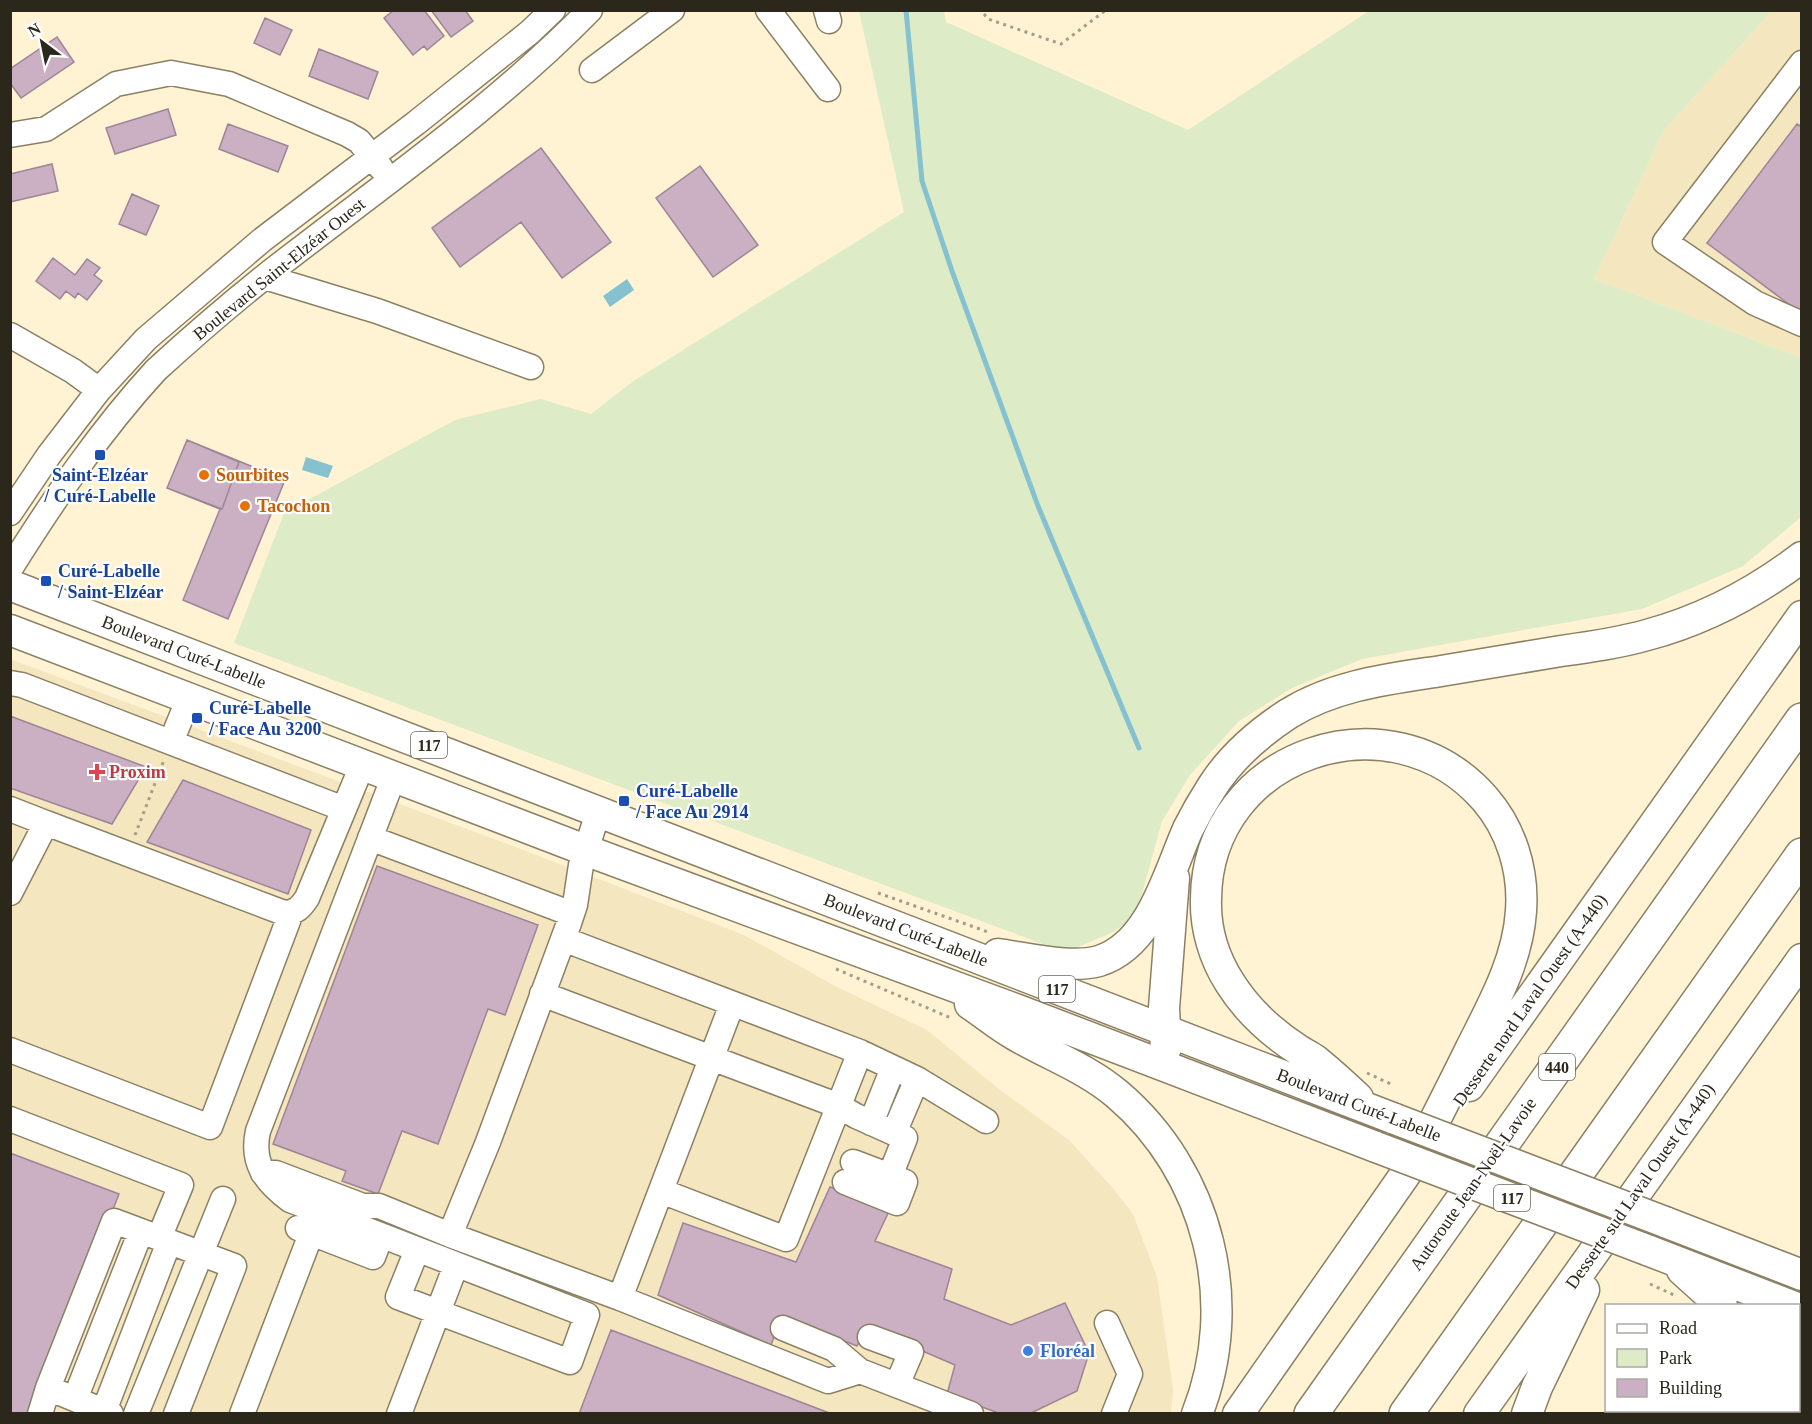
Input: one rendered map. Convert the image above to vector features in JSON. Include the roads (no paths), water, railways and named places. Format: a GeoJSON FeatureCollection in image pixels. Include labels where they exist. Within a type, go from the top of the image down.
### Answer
{"type":"FeatureCollection","features":[{"type":"Feature","properties":{"kind":"highway","name":"Autoroute Jean-Noël-Lavoie"},"geometry":{"type":"LineString","coordinates":[[1311,1413],[1802,720]]}},
{"type":"Feature","properties":{"kind":"highway"},"geometry":{"type":"LineString","coordinates":[[1406,1413],[1802,855]]}},
{"type":"Feature","properties":{"kind":"main road"},"geometry":{"type":"LineString","coordinates":[[950,948],[1069,964],[1098,961],[1117,953],[1140,932],[1175,866],[1193,819],[1221,774],[1261,733],[1306,704],[1329,694],[1363,684],[1649,635],[1722,607],[1759,587],[1802,557]]}},
{"type":"Feature","properties":{"kind":"main road","name":"Boulevard Curé-Labelle"},"geometry":{"type":"LineString","coordinates":[[10,585],[1802,1275]]}},
{"type":"Feature","properties":{"kind":"main road","name":"Desserte nord Laval Ouest (A-440)"},"geometry":{"type":"LineString","coordinates":[[1238,1413],[1802,616]]}},
{"type":"Feature","properties":{"kind":"main road","name":"Boulevard Curé-Labelle"},"geometry":{"type":"LineString","coordinates":[[10,630],[585,850],[1167,1066],[1789,1304]]}},
{"type":"Feature","properties":{"kind":"main road"},"geometry":{"type":"LineString","coordinates":[[1385,1115],[1273,1030],[1242,1000],[1222,970],[1209,933],[1206,912],[1206,888],[1214,851],[1224,828],[1244,798],[1272,773],[1294,760],[1329,748],[1356,744],[1383,744],[1427,756],[1452,769],[1473,786],[1498,816],[1509,837],[1522,884],[1519,927],[1498,996],[1412,1165]]}},
{"type":"Feature","properties":{"kind":"main road"},"geometry":{"type":"LineString","coordinates":[[1167,1066],[1165,998],[1175,866]]}},
{"type":"Feature","properties":{"kind":"main road","name":"Desserte sud Laval Ouest (A-440)"},"geometry":{"type":"LineString","coordinates":[[1479,1413],[1802,959]]}},
{"type":"Feature","properties":{"kind":"main road"},"geometry":{"type":"LineString","coordinates":[[936,979],[1015,1035],[1076,1066],[1117,1094],[1151,1128],[1179,1167],[1194,1197],[1206,1234],[1216,1286],[1218,1317],[1212,1364],[1197,1413]]}},
{"type":"Feature","properties":{"kind":"main road"},"geometry":{"type":"LineString","coordinates":[[1527,1413],[1615,1221]]}},
{"type":"Feature","properties":{"kind":"main road"},"geometry":{"type":"LineString","coordinates":[[1658,1254],[1721,1304]]}},
{"type":"Feature","properties":{"kind":"street","name":"Boulevard Saint-Elzéar Ouest"},"geometry":{"type":"LineString","coordinates":[[10,513],[49,455],[99,390],[146,339],[208,284],[509,49],[554,10]]}},
{"type":"Feature","properties":{"kind":"street","name":"Boulevard Saint-Elzéar Ouest"},"geometry":{"type":"LineString","coordinates":[[10,569],[77,467],[140,387],[168,359],[265,277],[452,133],[551,49],[590,10]]}},
{"type":"Feature","properties":{"kind":"street"},"geometry":{"type":"LineString","coordinates":[[768,10],[828,89]]}},
{"type":"Feature","properties":{"kind":"street"},"geometry":{"type":"LineString","coordinates":[[592,70],[657,15]]}},
{"type":"Feature","properties":{"kind":"street"},"geometry":{"type":"LineString","coordinates":[[10,135],[46,129],[116,84],[171,73],[229,84],[354,137],[391,180]]}},
{"type":"Feature","properties":{"kind":"street"},"geometry":{"type":"LineString","coordinates":[[1798,74],[1665,242],[1755,303],[1802,324]]}},
{"type":"Feature","properties":{"kind":"street"},"geometry":{"type":"LineString","coordinates":[[265,277],[377,311],[531,367]]}},
{"type":"Feature","properties":{"kind":"street"},"geometry":{"type":"LineString","coordinates":[[10,335],[73,371],[99,390]]}},
{"type":"Feature","properties":{"kind":"street"},"geometry":{"type":"LineString","coordinates":[[10,683],[344,809]]}},
{"type":"Feature","properties":{"kind":"street"},"geometry":{"type":"LineString","coordinates":[[171,742],[189,698]]}},
{"type":"Feature","properties":{"kind":"street"},"geometry":{"type":"LineString","coordinates":[[10,808],[284,913],[291,913],[298,910],[307,898],[363,764]]}},
{"type":"Feature","properties":{"kind":"street"},"geometry":{"type":"LineString","coordinates":[[394,776],[258,1131],[256,1155],[263,1173],[290,1200],[587,1316],[570,1362],[398,1297],[417,1250]]}},
{"type":"Feature","properties":{"kind":"street"},"geometry":{"type":"LineString","coordinates":[[450,1235],[488,1142],[572,914],[585,850],[599,810]]}},
{"type":"Feature","properties":{"kind":"street"},"geometry":{"type":"LineString","coordinates":[[10,893],[46,823]]}},
{"type":"Feature","properties":{"kind":"street"},"geometry":{"type":"LineString","coordinates":[[370,838],[572,914]]}},
{"type":"Feature","properties":{"kind":"street"},"geometry":{"type":"LineString","coordinates":[[10,1050],[210,1127],[291,913]]}},
{"type":"Feature","properties":{"kind":"street"},"geometry":{"type":"LineString","coordinates":[[563,939],[860,1052],[917,1079],[986,1121]]}},
{"type":"Feature","properties":{"kind":"street"},"geometry":{"type":"LineString","coordinates":[[542,994],[839,1106],[905,1138],[890,1176],[849,1172]]}},
{"type":"Feature","properties":{"kind":"street"},"geometry":{"type":"LineString","coordinates":[[620,1298],[732,1004]]}},
{"type":"Feature","properties":{"kind":"street"},"geometry":{"type":"LineString","coordinates":[[661,1191],[786,1239],[860,1052]]}},
{"type":"Feature","properties":{"kind":"street"},"geometry":{"type":"LineString","coordinates":[[872,1123],[893,1068]]}},
{"type":"Feature","properties":{"kind":"street"},"geometry":{"type":"LineString","coordinates":[[894,1133],[917,1079]]}},
{"type":"Feature","properties":{"kind":"street"},"geometry":{"type":"LineString","coordinates":[[10,1119],[181,1185],[75,1399]]}},
{"type":"Feature","properties":{"kind":"street"},"geometry":{"type":"LineString","coordinates":[[263,1173],[276,1173],[363,1206],[379,1206],[828,1381],[860,1371]]}},
{"type":"Feature","properties":{"kind":"street"},"geometry":{"type":"LineString","coordinates":[[136,1413],[223,1199]]}},
{"type":"Feature","properties":{"kind":"street"},"geometry":{"type":"LineString","coordinates":[[306,1206],[297,1229],[373,1257],[381,1236]]}},
{"type":"Feature","properties":{"kind":"street"},"geometry":{"type":"LineString","coordinates":[[40,1413],[114,1221],[234,1266],[177,1413]]}},
{"type":"Feature","properties":{"kind":"street"},"geometry":{"type":"LineString","coordinates":[[242,1413],[311,1234]]}},
{"type":"Feature","properties":{"kind":"street"},"geometry":{"type":"LineString","coordinates":[[48,1388],[107,1412],[156,1237]]}},
{"type":"Feature","properties":{"kind":"street"},"geometry":{"type":"LineString","coordinates":[[399,1413],[456,1265]]}},
{"type":"Feature","properties":{"kind":"street"},"geometry":{"type":"LineString","coordinates":[[1107,1323],[1130,1374],[1114,1413]]}},
{"type":"Feature","properties":{"kind":"street"},"geometry":{"type":"LineString","coordinates":[[783,1328],[834,1349],[860,1371],[972,1413]]}},
{"type":"Feature","properties":{"kind":"street"},"geometry":{"type":"LineString","coordinates":[[870,1337],[911,1352],[897,1385]]}},
{"type":"Feature","properties":{"kind":"water"},"geometry":{"type":"Polygon","coordinates":[[[627,279],[634,290],[610,307],[603,296],[627,279]]]}},
{"type":"Feature","properties":{"kind":"water"},"geometry":{"type":"Polygon","coordinates":[[[306,457],[333,466],[328,478],[302,470],[306,457]]]}},
{"type":"Feature","properties":{"kind":"waterway"},"geometry":{"type":"LineString","coordinates":[[906,10],[922,181],[952,271],[1038,506],[1139,748]]}},
{"type":"Feature","properties":{"kind":"place","name":"Saint-Elzéar / Curé-Labelle"},"geometry":{"type":"Point","coordinates":[100,455]}},
{"type":"Feature","properties":{"kind":"place","name":"Sourbites"},"geometry":{"type":"Point","coordinates":[204,475]}},
{"type":"Feature","properties":{"kind":"place","name":"Tacochon"},"geometry":{"type":"Point","coordinates":[245,506]}},
{"type":"Feature","properties":{"kind":"place","name":"Curé-Labelle / Saint-Elzéar"},"geometry":{"type":"Point","coordinates":[46,581]}},
{"type":"Feature","properties":{"kind":"place","name":"Curé-Labelle / Face Au 3200"},"geometry":{"type":"Point","coordinates":[197,718]}},
{"type":"Feature","properties":{"kind":"place","name":"Proxim"},"geometry":{"type":"Point","coordinates":[97,772]}},
{"type":"Feature","properties":{"kind":"place","name":"Curé-Labelle / Face Au 2914"},"geometry":{"type":"Point","coordinates":[624,801]}},
{"type":"Feature","properties":{"kind":"place","name":"Floréal"},"geometry":{"type":"Point","coordinates":[1028,1351]}}]}
